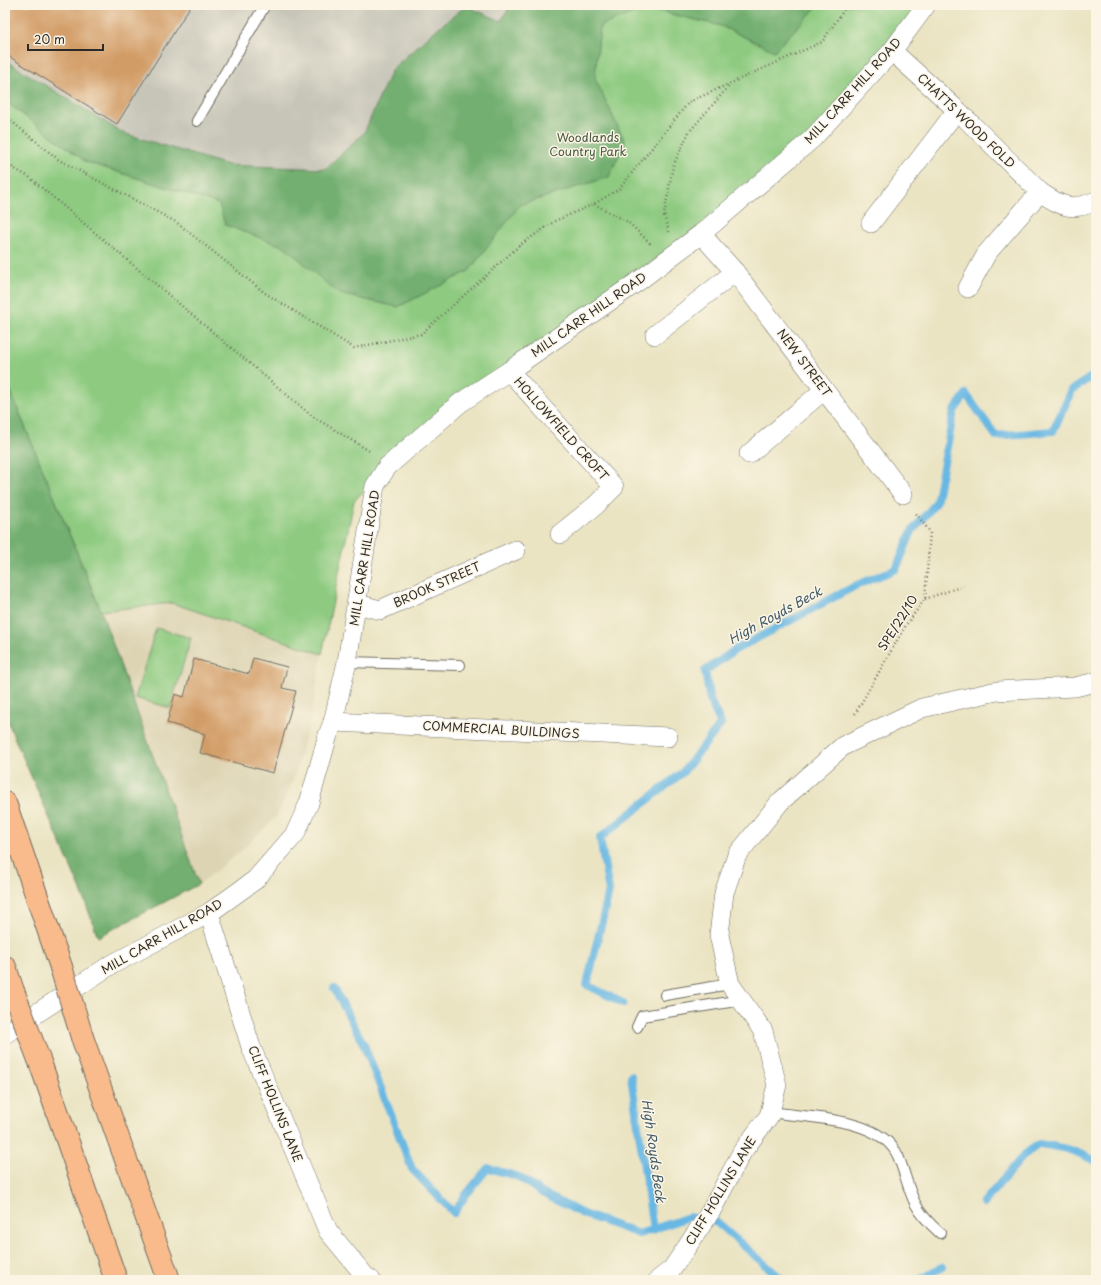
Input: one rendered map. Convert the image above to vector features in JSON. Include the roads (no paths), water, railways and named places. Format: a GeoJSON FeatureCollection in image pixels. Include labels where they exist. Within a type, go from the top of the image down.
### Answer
{"type":"FeatureCollection","features":[{"type":"Feature","properties":{"kind":"highway"},"geometry":{"type":"LineString","coordinates":[[5,803],[61,967],[82,1037],[169,1280]]}},
{"type":"Feature","properties":{"kind":"highway"},"geometry":{"type":"LineString","coordinates":[[5,967],[116,1280]]}},
{"type":"Feature","properties":{"kind":"street","name":"MILL CARR HILL ROAD"},"geometry":{"type":"LineString","coordinates":[[5,1034],[109,966],[209,913],[255,880],[295,834],[309,803],[333,722],[348,662],[375,486],[387,467],[460,403],[509,371],[640,280],[701,234],[812,139],[892,51],[926,5]]}},
{"type":"Feature","properties":{"kind":"street","name":"CHATTS WOOD FOLD"},"geometry":{"type":"LineString","coordinates":[[892,51],[957,110],[1040,192],[1053,201],[1065,206],[1085,206],[1096,201]]}},
{"type":"Feature","properties":{"kind":"street"},"geometry":{"type":"LineString","coordinates":[[871,223],[957,110]]}},
{"type":"Feature","properties":{"kind":"street"},"geometry":{"type":"LineString","coordinates":[[968,288],[987,253],[1040,192]]}},
{"type":"Feature","properties":{"kind":"street","name":"NEW STREET"},"geometry":{"type":"LineString","coordinates":[[701,234],[735,272],[907,500]]}},
{"type":"Feature","properties":{"kind":"street"},"geometry":{"type":"LineString","coordinates":[[655,335],[735,272]]}},
{"type":"Feature","properties":{"kind":"street","name":"HOLLOWFIELD CROFT"},"geometry":{"type":"LineString","coordinates":[[509,371],[614,487],[596,505],[560,534]]}},
{"type":"Feature","properties":{"kind":"street"},"geometry":{"type":"LineString","coordinates":[[748,454],[824,390]]}},
{"type":"Feature","properties":{"kind":"street","name":"BROOK STREET"},"geometry":{"type":"LineString","coordinates":[[357,604],[380,610],[516,550]]}},
{"type":"Feature","properties":{"kind":"street","name":"CLIFF HOLLINS LANE"},"geometry":{"type":"LineString","coordinates":[[665,1275],[711,1211],[742,1152],[769,1116],[777,1086],[763,1032],[730,984],[719,935],[724,893],[738,855],[780,802],[843,746],[922,708],[997,691],[1075,687],[1096,682]]}},
{"type":"Feature","properties":{"kind":"street","name":"COMMERCIAL BUILDINGS"},"geometry":{"type":"LineString","coordinates":[[333,722],[668,737]]}},
{"type":"Feature","properties":{"kind":"street","name":"CLIFF HOLLINS LANE"},"geometry":{"type":"LineString","coordinates":[[209,913],[251,1048],[328,1231],[371,1280]]}},
{"type":"Feature","properties":{"kind":"lane"},"geometry":{"type":"LineString","coordinates":[[197,121],[265,5]]}},
{"type":"Feature","properties":{"kind":"lane"},"geometry":{"type":"LineString","coordinates":[[348,662],[460,666]]}},
{"type":"Feature","properties":{"kind":"lane"},"geometry":{"type":"LineString","coordinates":[[665,995],[730,984]]}},
{"type":"Feature","properties":{"kind":"lane"},"geometry":{"type":"LineString","coordinates":[[637,1027],[642,1016],[742,1000]]}},
{"type":"Feature","properties":{"kind":"lane"},"geometry":{"type":"LineString","coordinates":[[770,1112],[815,1117],[848,1124],[873,1131],[883,1137],[889,1142],[897,1156],[916,1205],[927,1220],[940,1233]]}},
{"type":"Feature","properties":{"kind":"waterway","name":"High Royds Beck"},"geometry":{"type":"LineString","coordinates":[[623,1003],[587,985],[609,891],[600,838],[683,772],[721,724],[710,700],[705,671],[735,650],[857,585],[896,569],[912,531],[936,503],[954,411],[966,394],[996,436],[1053,431],[1072,390],[1094,375],[1096,376]]}},
{"type":"Feature","properties":{"kind":"waterway"},"geometry":{"type":"LineString","coordinates":[[334,988],[364,1045],[412,1169],[454,1213],[465,1196],[488,1168],[519,1177],[542,1193],[583,1214],[639,1234],[689,1217],[716,1222],[783,1280]]}},
{"type":"Feature","properties":{"kind":"waterway","name":"High Royds Beck"},"geometry":{"type":"LineString","coordinates":[[631,1076],[653,1230]]}},
{"type":"Feature","properties":{"kind":"waterway"},"geometry":{"type":"LineString","coordinates":[[983,1203],[1024,1155],[1039,1144],[1068,1150],[1096,1162]]}},
{"type":"Feature","properties":{"kind":"waterway"},"geometry":{"type":"LineString","coordinates":[[919,1280],[942,1267]]}},
{"type":"Feature","properties":{"kind":"park label","name":"Woodlands Country Park"},"geometry":{"type":"Point","coordinates":[588,145]}}]}
